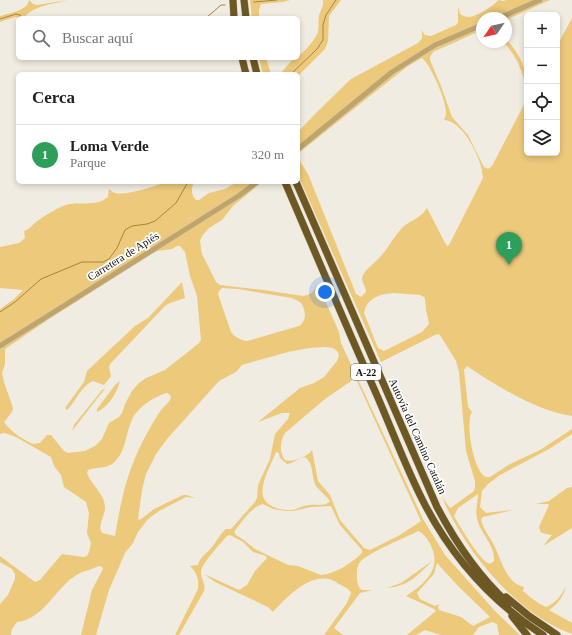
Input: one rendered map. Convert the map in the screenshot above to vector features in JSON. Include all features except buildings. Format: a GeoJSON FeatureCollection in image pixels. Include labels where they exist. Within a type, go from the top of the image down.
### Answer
{"type":"FeatureCollection","features":[{"type":"Feature","properties":{"kind":"highway"},"geometry":{"type":"LineString","coordinates":[[232,0],[234,16]]}},
{"type":"Feature","properties":{"kind":"highway"},"geometry":{"type":"LineString","coordinates":[[244,0],[246,16]]}},
{"type":"Feature","properties":{"kind":"highway"},"geometry":{"type":"LineString","coordinates":[[242,60],[246,72]]}},
{"type":"Feature","properties":{"kind":"highway"},"geometry":{"type":"LineString","coordinates":[[254,60],[256,72]]}},
{"type":"Feature","properties":{"kind":"highway","name":"Autovía del Camino Catalán"},"geometry":{"type":"LineString","coordinates":[[286,184],[418,490],[436,524],[458,556],[484,588],[502,600]]}},
{"type":"Feature","properties":{"kind":"highway","name":"Autovía del Camino Catalán"},"geometry":{"type":"LineString","coordinates":[[297,184],[442,517],[460,548],[502,600]]}},
{"type":"Feature","properties":{"kind":"highway"},"geometry":{"type":"LineString","coordinates":[[424,478],[459,540],[480,568],[509,599],[547,633],[562,635]]}},
{"type":"Feature","properties":{"kind":"highway"},"geometry":{"type":"LineString","coordinates":[[502,600],[547,633],[557,635]]}},
{"type":"Feature","properties":{"kind":"highway"},"geometry":{"type":"LineString","coordinates":[[502,600],[526,635]]}},
{"type":"Feature","properties":{"kind":"street"},"geometry":{"type":"LineString","coordinates":[[512,12],[540,0]]}},
{"type":"Feature","properties":{"kind":"street"},"geometry":{"type":"LineString","coordinates":[[300,147],[402,65],[435,45],[476,28]]}},
{"type":"Feature","properties":{"kind":"street","name":"Carretera de Apiés"},"geometry":{"type":"LineString","coordinates":[[0,346],[240,195],[254,184]]}},
{"type":"Feature","properties":{"kind":"shaded area"},"geometry":{"type":"Polygon","coordinates":[[[29,0],[33,4],[37,5],[67,0],[35,9],[26,16],[16,16],[0,22],[0,16],[13,13],[22,9],[28,4],[29,0]]]}},
{"type":"Feature","properties":{"kind":"shaded area"},"geometry":{"type":"Polygon","coordinates":[[[250,0],[290,0],[261,4],[259,16],[252,16],[250,0]]]}},
{"type":"Feature","properties":{"kind":"shaded area"},"geometry":{"type":"Polygon","coordinates":[[[323,0],[341,0],[329,16],[328,41],[325,49],[300,74],[300,72],[282,72],[292,60],[300,60],[300,55],[313,41],[318,31],[319,15],[323,6],[323,0]]]}},
{"type":"Feature","properties":{"kind":"shaded area"},"geometry":{"type":"Polygon","coordinates":[[[498,0],[550,0],[512,17],[512,12],[482,12],[498,0]]]}},
{"type":"Feature","properties":{"kind":"shaded area"},"geometry":{"type":"Polygon","coordinates":[[[458,6],[460,14],[469,17],[476,14],[476,33],[433,52],[430,60],[452,117],[468,135],[484,167],[488,169],[492,166],[524,105],[524,156],[560,156],[560,40],[572,18],[572,416],[545,409],[517,397],[467,366],[464,370],[468,407],[472,412],[469,425],[471,445],[476,464],[484,476],[490,477],[510,464],[540,450],[572,429],[572,434],[549,449],[500,475],[488,484],[482,491],[480,507],[486,513],[513,510],[483,517],[481,519],[483,527],[493,544],[505,571],[513,581],[524,587],[523,591],[534,600],[546,607],[558,599],[566,586],[560,600],[549,610],[572,623],[572,634],[551,625],[531,612],[512,596],[494,578],[464,538],[442,497],[450,508],[474,491],[475,487],[475,481],[466,451],[459,372],[456,361],[440,335],[437,334],[381,362],[300,180],[300,160],[308,174],[356,294],[361,297],[366,292],[362,278],[364,273],[388,248],[403,227],[419,217],[427,208],[444,241],[447,246],[449,245],[483,178],[482,171],[476,152],[465,134],[451,122],[444,120],[446,108],[444,101],[430,68],[422,58],[408,66],[300,152],[300,130],[351,79],[418,43],[422,37],[421,30],[425,35],[431,36],[456,25],[458,22],[458,6]],[[389,293],[375,297],[368,303],[364,313],[378,348],[384,351],[422,332],[429,324],[425,299],[420,295],[389,293]],[[478,494],[458,508],[454,516],[475,549],[484,560],[492,563],[494,561],[494,555],[479,524],[476,509],[478,494]]]}},
{"type":"Feature","properties":{"kind":"shaded area"},"geometry":{"type":"Polygon","coordinates":[[[512,46],[522,62],[524,68],[524,79],[516,58],[508,48],[512,48],[512,46]]]}},
{"type":"Feature","properties":{"kind":"shaded area"},"geometry":{"type":"Polygon","coordinates":[[[260,60],[267,60],[270,72],[262,72],[260,60]]]}},
{"type":"Feature","properties":{"kind":"shaded area"},"geometry":{"type":"Polygon","coordinates":[[[160,184],[193,184],[192,194],[196,200],[199,200],[209,193],[225,189],[234,184],[260,184],[233,206],[222,220],[209,228],[202,236],[200,241],[202,254],[216,282],[220,285],[303,296],[311,293],[316,286],[320,289],[339,332],[341,343],[423,519],[445,555],[495,611],[520,635],[499,635],[497,624],[492,622],[479,627],[473,635],[441,635],[425,630],[416,635],[407,635],[436,611],[406,596],[426,580],[434,567],[435,559],[429,542],[426,537],[418,531],[379,550],[360,562],[357,571],[358,585],[362,590],[372,590],[360,593],[334,628],[343,635],[324,635],[347,603],[351,593],[348,589],[332,580],[320,579],[305,584],[290,595],[273,612],[268,607],[215,582],[204,574],[239,590],[247,585],[255,571],[267,558],[266,556],[253,552],[243,542],[230,535],[227,536],[204,564],[201,575],[204,591],[179,635],[175,635],[198,589],[197,576],[190,566],[198,565],[202,557],[212,547],[220,535],[226,529],[231,529],[255,502],[257,498],[258,485],[270,459],[275,434],[288,419],[290,413],[282,413],[258,422],[300,388],[314,383],[324,377],[337,361],[339,356],[338,352],[333,348],[325,347],[288,352],[242,365],[236,372],[219,381],[167,439],[156,454],[146,474],[138,519],[140,520],[154,509],[183,495],[195,498],[186,497],[159,511],[148,519],[138,532],[133,543],[125,553],[109,590],[96,635],[81,635],[92,590],[103,569],[101,566],[77,575],[68,582],[42,610],[26,620],[17,622],[12,629],[11,635],[0,635],[0,604],[8,595],[15,579],[15,574],[12,569],[0,562],[0,556],[35,582],[40,580],[62,554],[83,557],[87,556],[91,543],[87,533],[89,513],[86,502],[64,487],[61,475],[54,466],[51,457],[16,437],[5,433],[0,434],[0,309],[14,299],[23,290],[0,288],[0,247],[19,243],[25,238],[24,231],[46,215],[63,206],[69,204],[98,202],[108,197],[109,189],[120,194],[160,184]],[[180,246],[172,249],[157,251],[148,256],[5,349],[5,364],[2,373],[13,408],[12,412],[4,422],[10,429],[17,435],[33,444],[40,443],[47,435],[51,435],[64,451],[68,453],[85,451],[95,446],[102,439],[109,423],[119,417],[122,413],[132,391],[139,383],[146,378],[165,370],[198,344],[201,340],[197,296],[190,276],[185,252],[180,246]],[[222,288],[218,294],[231,332],[242,340],[247,341],[302,324],[305,312],[299,301],[292,298],[238,289],[222,288]],[[354,379],[325,399],[285,433],[281,446],[282,454],[285,460],[292,461],[308,455],[312,450],[318,481],[330,495],[340,520],[364,548],[370,550],[400,535],[421,521],[357,381],[354,379]],[[167,393],[156,397],[146,404],[133,417],[123,450],[117,460],[109,466],[88,470],[87,473],[91,481],[104,501],[105,509],[100,527],[102,533],[115,536],[123,494],[131,468],[142,442],[154,421],[171,398],[167,393]],[[276,452],[263,485],[263,496],[267,503],[275,508],[292,510],[307,505],[323,505],[330,501],[316,486],[310,463],[305,457],[287,464],[280,458],[279,453],[276,452]],[[263,504],[254,508],[234,532],[255,549],[288,565],[298,566],[321,575],[332,573],[353,561],[362,553],[362,550],[340,525],[331,506],[311,507],[286,511],[273,509],[263,504]],[[437,563],[434,574],[417,593],[420,599],[435,606],[440,604],[438,607],[439,610],[461,617],[473,626],[490,617],[437,563]]]}},
{"type":"Feature","properties":{"kind":"shaded area"},"geometry":{"type":"Polygon","coordinates":[[[182,282],[185,298],[165,306],[110,364],[109,367],[111,376],[104,385],[93,381],[89,383],[85,386],[67,410],[65,408],[84,382],[87,371],[135,326],[148,318],[182,282]]]}},
{"type":"Feature","properties":{"kind":"shaded area"},"geometry":{"type":"Polygon","coordinates":[[[120,381],[112,399],[105,407],[97,412],[97,409],[115,385],[120,381]]]}},
{"type":"Feature","properties":{"kind":"shaded area"},"geometry":{"type":"Polygon","coordinates":[[[105,388],[72,431],[74,425],[105,388]]]}},
{"type":"Feature","properties":{"kind":"shaded area"},"geometry":{"type":"Polygon","coordinates":[[[572,487],[572,528],[543,546],[552,535],[542,533],[539,527],[549,505],[536,504],[549,501],[567,488],[572,487]]]}},
{"type":"Feature","properties":{"kind":"shaded area"},"geometry":{"type":"Polygon","coordinates":[[[432,561],[417,576],[407,583],[387,588],[401,583],[432,561]]]}},
{"type":"Feature","properties":{"kind":"waterway"},"geometry":{"type":"LineString","coordinates":[[254,2],[277,0]]}},
{"type":"Feature","properties":{"kind":"waterway"},"geometry":{"type":"LineString","coordinates":[[293,72],[317,49],[323,40],[323,25],[326,15],[336,0]]}},
{"type":"Feature","properties":{"kind":"waterway"},"geometry":{"type":"LineString","coordinates":[[208,16],[221,5],[225,5]]}},
{"type":"Feature","properties":{"kind":"waterway"},"geometry":{"type":"LineString","coordinates":[[0,19],[16,14],[21,16]]}},
{"type":"Feature","properties":{"kind":"waterway"},"geometry":{"type":"LineString","coordinates":[[0,312],[15,302],[41,279],[82,262],[103,262],[109,259],[117,248],[125,230],[132,226],[147,224],[155,221],[176,203],[187,184]]}},
{"type":"Feature","properties":{"kind":"place","name":"Loma Verde"},"geometry":{"type":"Point","coordinates":[509,265]}}]}
